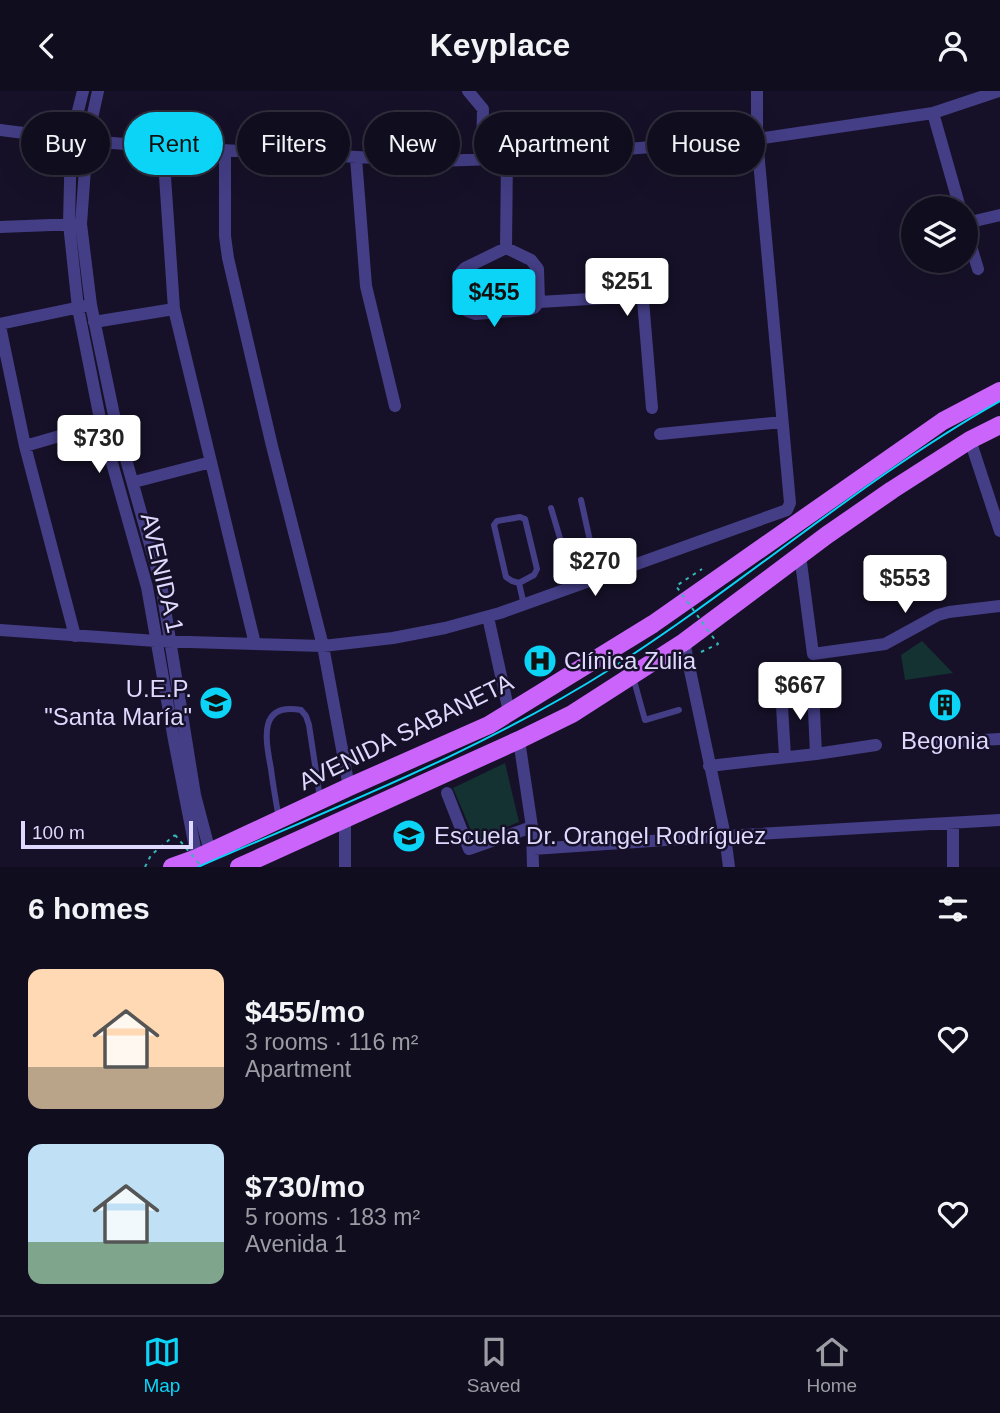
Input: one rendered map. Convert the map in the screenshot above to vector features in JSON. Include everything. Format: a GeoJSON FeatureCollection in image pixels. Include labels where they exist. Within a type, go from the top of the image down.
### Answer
{"type":"FeatureCollection","features":[{"type":"Feature","properties":{"kind":"main road","name":"AVENIDA SABANETA"},"geometry":{"type":"LineString","coordinates":[[172,867],[203,859],[349,787],[489,725],[653,624],[943,421],[1000,391]]}},
{"type":"Feature","properties":{"kind":"main road"},"geometry":{"type":"LineString","coordinates":[[239,867],[572,714],[684,642],[892,490],[970,440],[1000,425]]}},
{"type":"Feature","properties":{"kind":"street","name":"AVENIDA 1"},"geometry":{"type":"LineString","coordinates":[[78,112],[83,91]]}},
{"type":"Feature","properties":{"kind":"street"},"geometry":{"type":"LineString","coordinates":[[93,112],[98,91]]}},
{"type":"Feature","properties":{"kind":"street"},"geometry":{"type":"LineString","coordinates":[[468,91],[483,112]]}},
{"type":"Feature","properties":{"kind":"street"},"geometry":{"type":"LineString","coordinates":[[757,91],[757,112]]}},
{"type":"Feature","properties":{"kind":"street"},"geometry":{"type":"LineString","coordinates":[[765,138],[933,113],[999,91]]}},
{"type":"Feature","properties":{"kind":"street"},"geometry":{"type":"LineString","coordinates":[[933,113],[957,196]]}},
{"type":"Feature","properties":{"kind":"street"},"geometry":{"type":"LineString","coordinates":[[0,130],[21,133]]}},
{"type":"Feature","properties":{"kind":"street"},"geometry":{"type":"LineString","coordinates":[[349,787],[323,646],[228,258],[225,236],[225,151],[436,162],[474,160]]}},
{"type":"Feature","properties":{"kind":"street"},"geometry":{"type":"LineString","coordinates":[[356,158],[366,286],[395,406]]}},
{"type":"Feature","properties":{"kind":"street","name":"AVENIDA 1"},"geometry":{"type":"LineString","coordinates":[[73,175],[78,308],[101,424],[163,641]]}},
{"type":"Feature","properties":{"kind":"street"},"geometry":{"type":"LineString","coordinates":[[82,175],[75,224],[115,420],[162,584],[163,641],[195,795],[203,859]]}},
{"type":"Feature","properties":{"kind":"street"},"geometry":{"type":"LineString","coordinates":[[165,175],[174,309],[255,644]]}},
{"type":"Feature","properties":{"kind":"street"},"geometry":{"type":"LineString","coordinates":[[506,248],[507,175]]}},
{"type":"Feature","properties":{"kind":"street"},"geometry":{"type":"LineString","coordinates":[[0,630],[163,641],[323,646],[393,638],[488,617],[787,510],[790,503],[760,175]]}},
{"type":"Feature","properties":{"kind":"street"},"geometry":{"type":"LineString","coordinates":[[978,220],[1000,215]]}},
{"type":"Feature","properties":{"kind":"street"},"geometry":{"type":"LineString","coordinates":[[0,227],[75,224]]}},
{"type":"Feature","properties":{"kind":"street"},"geometry":{"type":"LineString","coordinates":[[506,248],[531,260],[538,269],[539,302],[534,308],[527,310],[475,314],[467,311],[462,304],[458,279],[461,272],[506,248]]}},
{"type":"Feature","properties":{"kind":"street"},"geometry":{"type":"LineString","coordinates":[[539,302],[640,296],[652,408]]}},
{"type":"Feature","properties":{"kind":"street"},"geometry":{"type":"LineString","coordinates":[[75,636],[25,446],[0,325],[92,305]]}},
{"type":"Feature","properties":{"kind":"street"},"geometry":{"type":"LineString","coordinates":[[94,322],[174,309]]}},
{"type":"Feature","properties":{"kind":"street"},"geometry":{"type":"LineString","coordinates":[[25,446],[115,420]]}},
{"type":"Feature","properties":{"kind":"street"},"geometry":{"type":"LineString","coordinates":[[660,434],[782,422]]}},
{"type":"Feature","properties":{"kind":"street"},"geometry":{"type":"LineString","coordinates":[[970,440],[1000,530]]}},
{"type":"Feature","properties":{"kind":"street"},"geometry":{"type":"LineString","coordinates":[[134,482],[211,462]]}},
{"type":"Feature","properties":{"kind":"street"},"geometry":{"type":"LineString","coordinates":[[131,529],[145,525]]}},
{"type":"Feature","properties":{"kind":"street"},"geometry":{"type":"LineString","coordinates":[[800,555],[813,654],[885,644],[937,615],[1000,606]]}},
{"type":"Feature","properties":{"kind":"street"},"geometry":{"type":"LineString","coordinates":[[488,617],[509,712]]}},
{"type":"Feature","properties":{"kind":"street"},"geometry":{"type":"LineString","coordinates":[[684,642],[725,836],[729,867]]}},
{"type":"Feature","properties":{"kind":"street"},"geometry":{"type":"LineString","coordinates":[[781,689],[785,757]]}},
{"type":"Feature","properties":{"kind":"street"},"geometry":{"type":"LineString","coordinates":[[813,689],[816,754]]}},
{"type":"Feature","properties":{"kind":"street"},"geometry":{"type":"LineString","coordinates":[[930,743],[1000,739]]}},
{"type":"Feature","properties":{"kind":"street"},"geometry":{"type":"LineString","coordinates":[[519,740],[532,827],[533,867]]}},
{"type":"Feature","properties":{"kind":"street"},"geometry":{"type":"LineString","coordinates":[[709,766],[876,745]]}},
{"type":"Feature","properties":{"kind":"street"},"geometry":{"type":"LineString","coordinates":[[447,793],[470,849],[532,827]]}},
{"type":"Feature","properties":{"kind":"street"},"geometry":{"type":"LineString","coordinates":[[345,820],[345,867]]}},
{"type":"Feature","properties":{"kind":"street"},"geometry":{"type":"LineString","coordinates":[[533,849],[1000,820]]}},
{"type":"Feature","properties":{"kind":"street"},"geometry":{"type":"LineString","coordinates":[[953,824],[953,867]]}},
{"type":"Feature","properties":{"kind":"lane"},"geometry":{"type":"LineString","coordinates":[[581,500],[598,579]]}},
{"type":"Feature","properties":{"kind":"lane"},"geometry":{"type":"LineString","coordinates":[[551,508],[574,587]]}},
{"type":"Feature","properties":{"kind":"lane"},"geometry":{"type":"LineString","coordinates":[[520,517],[525,519],[537,569],[534,575],[519,583],[506,577],[494,525],[497,521],[520,517]]}},
{"type":"Feature","properties":{"kind":"lane"},"geometry":{"type":"LineString","coordinates":[[519,583],[524,605]]}},
{"type":"Feature","properties":{"kind":"lane"},"geometry":{"type":"LineString","coordinates":[[633,675],[645,720],[679,710]]}},
{"type":"Feature","properties":{"kind":"lane"},"geometry":{"type":"LineString","coordinates":[[279,821],[265,738],[270,719],[283,709],[300,710],[306,716],[321,801]]}},
{"type":"Feature","properties":{"kind":"path"},"geometry":{"type":"LineString","coordinates":[[701,652],[718,644],[676,586],[702,569]]}},
{"type":"Feature","properties":{"kind":"path"},"geometry":{"type":"LineString","coordinates":[[145,867],[151,855],[175,835],[203,859]]}},
{"type":"Feature","properties":{"kind":"green space"},"geometry":{"type":"Polygon","coordinates":[[[922,641],[953,673],[905,680],[901,655],[922,641]]]}},
{"type":"Feature","properties":{"kind":"green space"},"geometry":{"type":"Polygon","coordinates":[[[505,763],[519,822],[475,840],[453,788],[505,763]]]}},
{"type":"Feature","properties":{"kind":"tram line"},"geometry":{"type":"LineString","coordinates":[[198,867],[461,751],[563,698],[661,635],[900,463],[1000,401]]}},
{"type":"Feature","properties":{"kind":"place","name":"Clínica Zulia"},"geometry":{"type":"Point","coordinates":[540,661]}},
{"type":"Feature","properties":{"kind":"place","name":"U.E.P. \"Santa María\""},"geometry":{"type":"Point","coordinates":[216,703]}},
{"type":"Feature","properties":{"kind":"place","name":"Begonia"},"geometry":{"type":"Point","coordinates":[945,705]}},
{"type":"Feature","properties":{"kind":"place","name":"Escuela Dr. Orangel Rodríguez"},"geometry":{"type":"Point","coordinates":[409,836]}}]}
